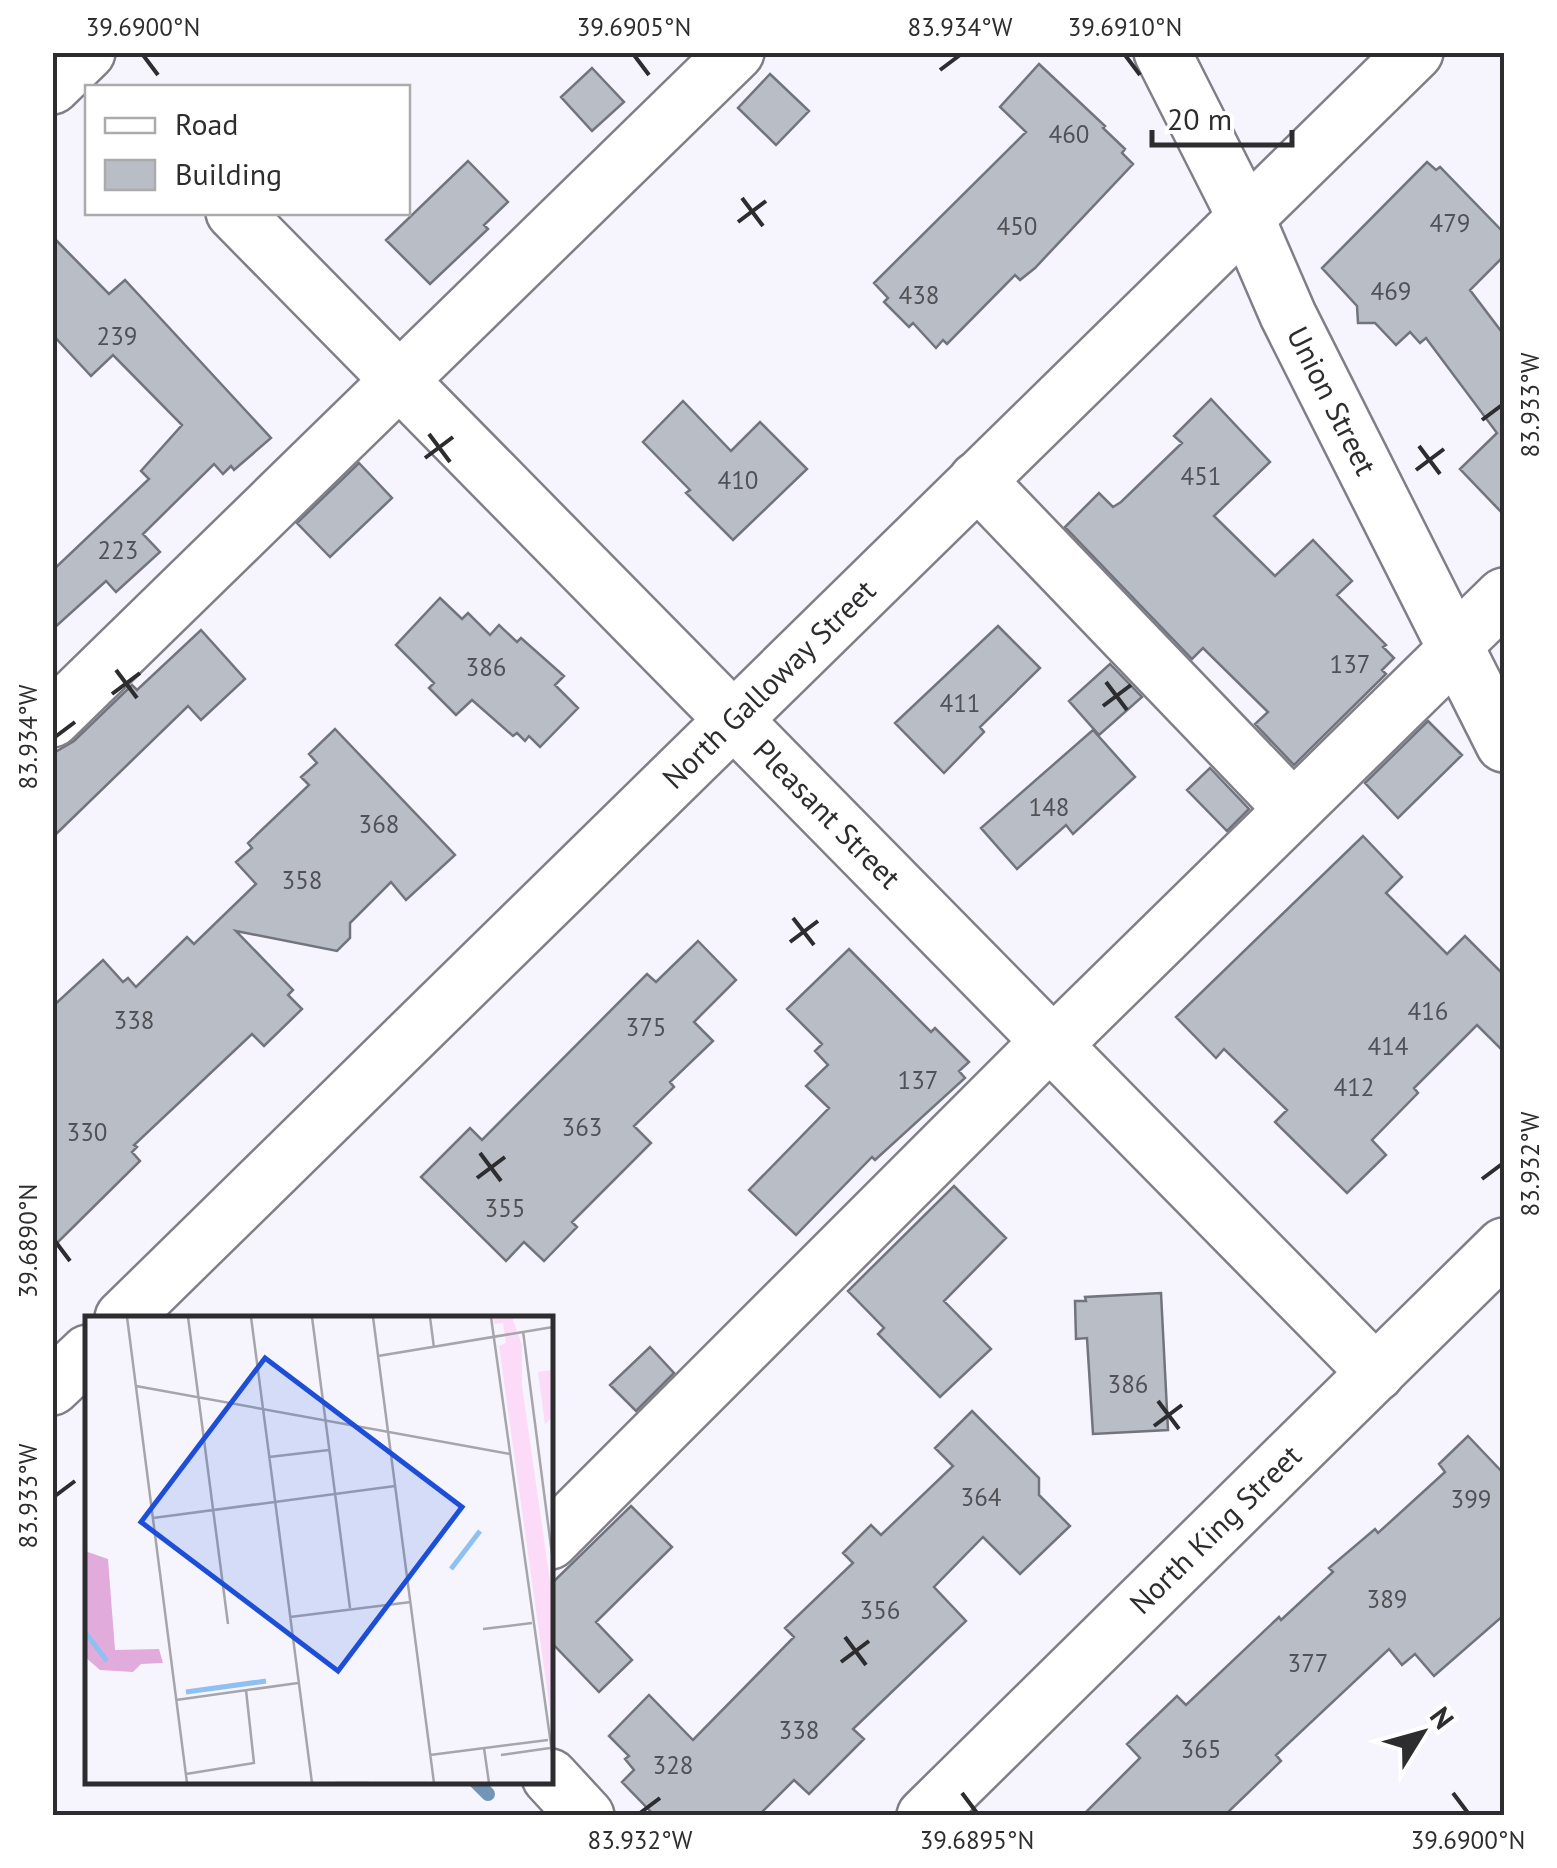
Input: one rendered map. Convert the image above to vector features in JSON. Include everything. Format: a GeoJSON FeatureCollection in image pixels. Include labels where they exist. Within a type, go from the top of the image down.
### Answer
{"type":"FeatureCollection","features":[{"type":"Feature","properties":{"kind":"street"},"geometry":{"type":"LineString","coordinates":[[52,719],[736,52]]}},
{"type":"Feature","properties":{"kind":"street","name":"Union Street"},"geometry":{"type":"LineString","coordinates":[[1162,52],[1246,218],[1288,315],[1504,744]]}},
{"type":"Feature","properties":{"kind":"street","name":"North Galloway Street"},"geometry":{"type":"LineString","coordinates":[[125,1316],[1415,52]]}},
{"type":"Feature","properties":{"kind":"street","name":"Pleasant Street"},"geometry":{"type":"LineString","coordinates":[[237,215],[1376,1373]]}},
{"type":"Feature","properties":{"kind":"street"},"geometry":{"type":"LineString","coordinates":[[976,480],[1294,809]]}},
{"type":"Feature","properties":{"kind":"street"},"geometry":{"type":"LineString","coordinates":[[552,1539],[1041,1050],[1054,1044],[1457,649],[1464,634],[1504,596]]}},
{"type":"Feature","properties":{"kind":"street","name":"North King Street"},"geometry":{"type":"LineString","coordinates":[[925,1816],[1504,1246]]}},
{"type":"Feature","properties":{"kind":"street"},"geometry":{"type":"LineString","coordinates":[[52,1387],[85,1356]]}},
{"type":"Feature","properties":{"kind":"street"},"geometry":{"type":"LineString","coordinates":[[552,1779],[586,1816]]}},
{"type":"Feature","properties":{"kind":"building"},"geometry":{"type":"Polygon","coordinates":[[[1039,64],[1105,126],[1133,164],[1035,268],[1020,280],[1015,275],[947,344],[943,340],[936,348],[913,323],[909,327],[884,302],[888,298],[874,283],[1026,132],[1000,107],[1039,64]]]}},
{"type":"Feature","properties":{"kind":"building"},"geometry":{"type":"Polygon","coordinates":[[[592,68],[624,102],[592,131],[561,97],[592,68]]]}},
{"type":"Feature","properties":{"kind":"building"},"geometry":{"type":"Polygon","coordinates":[[[770,74],[809,111],[776,145],[738,108],[770,74]]]}},
{"type":"Feature","properties":{"kind":"building"},"geometry":{"type":"Polygon","coordinates":[[[468,161],[508,202],[484,225],[488,229],[430,284],[386,240],[468,161]]]}},
{"type":"Feature","properties":{"kind":"building"},"geometry":{"type":"Polygon","coordinates":[[[1427,162],[1436,170],[1440,167],[1504,233],[1504,256],[1470,290],[1504,335],[1504,515],[1460,469],[1497,433],[1426,338],[1420,343],[1410,332],[1396,345],[1375,323],[1358,323],[1357,306],[1322,268],[1427,162]]]}},
{"type":"Feature","properties":{"kind":"building"},"geometry":{"type":"Polygon","coordinates":[[[52,236],[109,294],[125,280],[271,438],[234,470],[231,466],[223,474],[214,464],[143,534],[160,552],[116,592],[106,581],[52,630],[52,571],[149,479],[141,471],[182,425],[113,355],[91,376],[52,334],[52,236]]]}},
{"type":"Feature","properties":{"kind":"building"},"geometry":{"type":"Polygon","coordinates":[[[1211,399],[1270,462],[1214,516],[1275,576],[1313,540],[1352,581],[1337,595],[1394,658],[1382,670],[1386,674],[1294,765],[1255,724],[1268,712],[1203,648],[1192,659],[1065,527],[1099,493],[1113,507],[1121,502],[1182,443],[1174,436],[1211,399]]]}},
{"type":"Feature","properties":{"kind":"building"},"geometry":{"type":"Polygon","coordinates":[[[683,401],[731,451],[760,422],[807,469],[733,540],[643,442],[683,401]]]}},
{"type":"Feature","properties":{"kind":"building"},"geometry":{"type":"Polygon","coordinates":[[[359,463],[392,498],[330,557],[297,523],[359,463]]]}},
{"type":"Feature","properties":{"kind":"building"},"geometry":{"type":"Polygon","coordinates":[[[440,598],[462,619],[468,613],[490,635],[499,625],[517,642],[521,638],[564,676],[555,685],[578,708],[540,747],[529,736],[525,741],[517,733],[513,736],[472,700],[456,715],[429,688],[434,683],[396,645],[440,598]]]}},
{"type":"Feature","properties":{"kind":"building"},"geometry":{"type":"Polygon","coordinates":[[[998,626],[1040,668],[980,727],[984,732],[944,773],[895,723],[998,626]]]}},
{"type":"Feature","properties":{"kind":"building"},"geometry":{"type":"Polygon","coordinates":[[[201,630],[245,679],[201,720],[188,706],[52,838],[52,754],[74,741],[132,685],[137,690],[201,630]]]}},
{"type":"Feature","properties":{"kind":"building"},"geometry":{"type":"Polygon","coordinates":[[[1110,664],[1142,697],[1099,735],[1069,701],[1110,664]]]}},
{"type":"Feature","properties":{"kind":"building"},"geometry":{"type":"Polygon","coordinates":[[[1428,721],[1462,755],[1398,818],[1365,783],[1428,721]]]}},
{"type":"Feature","properties":{"kind":"building"},"geometry":{"type":"Polygon","coordinates":[[[335,729],[455,855],[406,900],[391,882],[350,923],[350,938],[337,951],[236,931],[293,990],[288,995],[302,1009],[264,1046],[252,1034],[134,1145],[137,1147],[132,1152],[140,1161],[52,1248],[52,1007],[103,960],[123,982],[128,978],[136,987],[187,937],[194,944],[256,884],[236,862],[252,848],[248,843],[309,785],[301,777],[317,763],[309,754],[335,729]]]}},
{"type":"Feature","properties":{"kind":"building"},"geometry":{"type":"Polygon","coordinates":[[[1093,730],[1135,777],[1073,834],[1066,825],[1017,869],[981,828],[1093,730]]]}},
{"type":"Feature","properties":{"kind":"building"},"geometry":{"type":"Polygon","coordinates":[[[1210,768],[1249,809],[1227,831],[1187,790],[1210,768]]]}},
{"type":"Feature","properties":{"kind":"building"},"geometry":{"type":"Polygon","coordinates":[[[1363,836],[1402,877],[1386,893],[1447,954],[1465,936],[1504,975],[1504,1052],[1477,1025],[1414,1088],[1418,1093],[1372,1140],[1386,1155],[1347,1193],[1275,1122],[1287,1110],[1224,1049],[1216,1058],[1176,1017],[1363,836]]]}},
{"type":"Feature","properties":{"kind":"building"},"geometry":{"type":"Polygon","coordinates":[[[698,941],[736,980],[694,1022],[713,1041],[670,1082],[674,1087],[634,1126],[651,1143],[572,1222],[577,1227],[544,1261],[524,1242],[506,1261],[421,1177],[470,1128],[482,1140],[647,974],[656,982],[698,941]]]}},
{"type":"Feature","properties":{"kind":"building"},"geometry":{"type":"Polygon","coordinates":[[[849,949],[931,1032],[935,1028],[969,1062],[959,1071],[965,1078],[875,1160],[872,1157],[796,1235],[749,1190],[829,1108],[806,1086],[828,1065],[815,1051],[822,1044],[787,1009],[849,949]]]}},
{"type":"Feature","properties":{"kind":"building"},"geometry":{"type":"Polygon","coordinates":[[[954,1186],[1006,1238],[944,1301],[991,1349],[940,1397],[878,1334],[884,1328],[848,1291],[954,1186]]]}},
{"type":"Feature","properties":{"kind":"building"},"geometry":{"type":"Polygon","coordinates":[[[1161,1293],[1168,1430],[1093,1434],[1087,1338],[1076,1339],[1075,1301],[1086,1301],[1085,1297],[1161,1293]]]}},
{"type":"Feature","properties":{"kind":"building"},"geometry":{"type":"Polygon","coordinates":[[[650,1347],[674,1373],[636,1411],[610,1385],[650,1347]]]}},
{"type":"Feature","properties":{"kind":"building"},"geometry":{"type":"Polygon","coordinates":[[[972,1411],[1039,1478],[1039,1495],[1070,1526],[1020,1574],[983,1537],[934,1587],[966,1621],[853,1729],[864,1739],[809,1794],[794,1780],[758,1816],[655,1816],[622,1782],[634,1770],[625,1759],[629,1756],[609,1736],[649,1695],[693,1740],[794,1637],[785,1628],[853,1563],[843,1553],[871,1525],[881,1535],[953,1466],[935,1448],[972,1411]]]}},
{"type":"Feature","properties":{"kind":"building"},"geometry":{"type":"Polygon","coordinates":[[[1468,1436],[1504,1474],[1504,1615],[1434,1676],[1415,1654],[1402,1665],[1389,1649],[1276,1755],[1281,1761],[1224,1816],[1082,1816],[1140,1758],[1127,1744],[1177,1696],[1186,1705],[1333,1572],[1329,1568],[1375,1529],[1378,1533],[1445,1472],[1439,1464],[1468,1436]]]}},
{"type":"Feature","properties":{"kind":"building"},"geometry":{"type":"Polygon","coordinates":[[[631,1506],[672,1547],[596,1622],[632,1660],[599,1692],[552,1643],[552,1583],[631,1506]]]}},
{"type":"Feature","properties":{"kind":"waterway"},"geometry":{"type":"LineString","coordinates":[[477,1783],[488,1794]]}}]}
